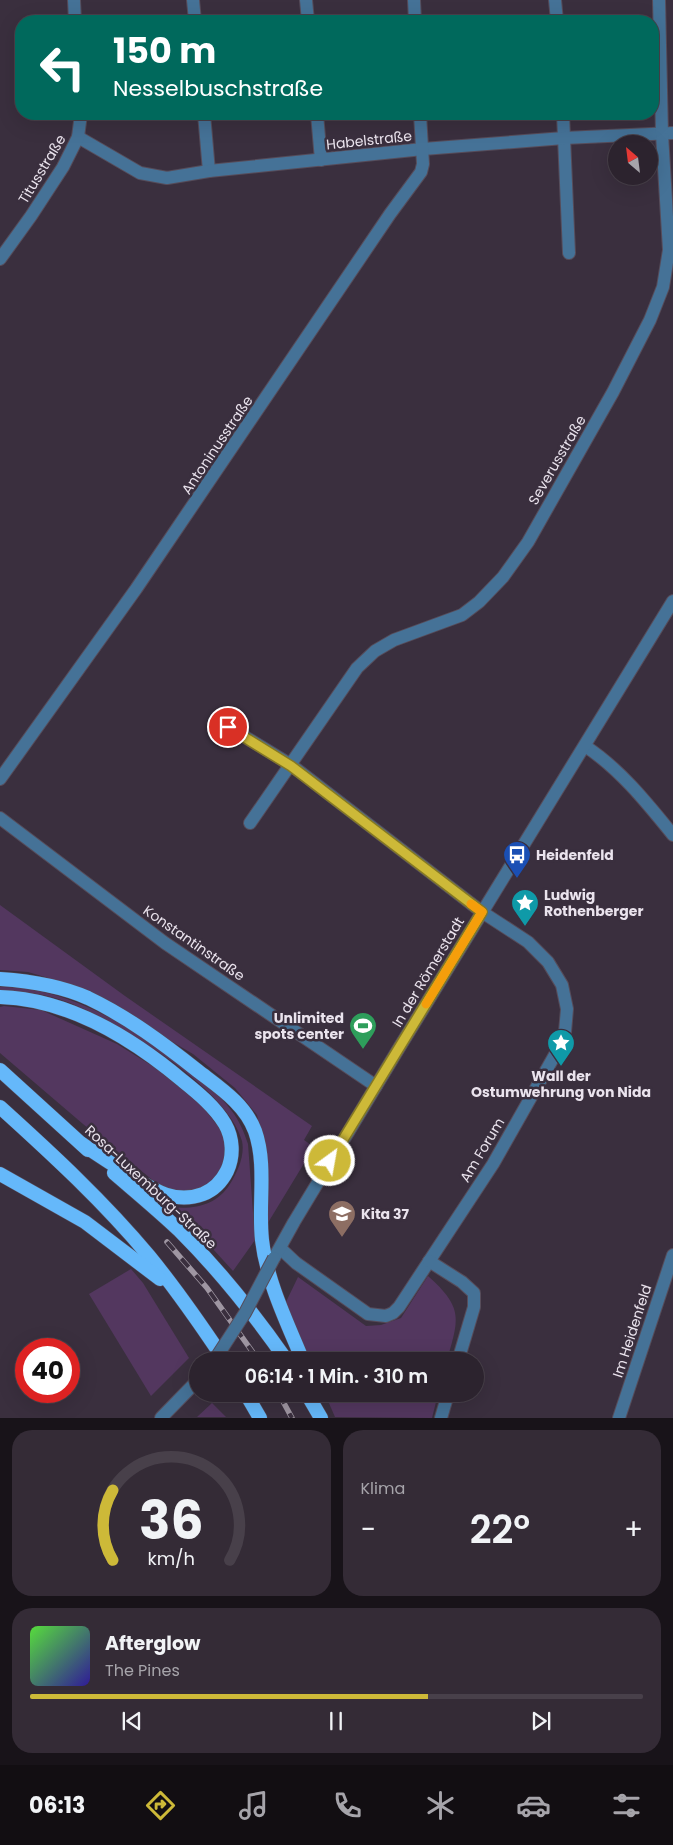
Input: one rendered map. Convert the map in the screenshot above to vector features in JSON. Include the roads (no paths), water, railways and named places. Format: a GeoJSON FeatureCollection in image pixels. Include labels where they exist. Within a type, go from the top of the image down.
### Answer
{"type":"FeatureCollection","features":[{"type":"Feature","properties":{"kind":"highway"},"geometry":{"type":"LineString","coordinates":[[0,979],[41,984],[88,998],[131,1022],[168,1047],[225,1092],[243,1109],[254,1128],[260,1149],[261,1227],[264,1254],[271,1280],[299,1352]]}},
{"type":"Feature","properties":{"kind":"highway"},"geometry":{"type":"LineString","coordinates":[[0,998],[32,1001],[60,1008],[106,1028],[150,1055],[194,1090],[217,1113],[229,1132],[232,1150],[228,1167],[214,1187],[197,1196],[177,1198],[153,1190],[82,1144]]}},
{"type":"Feature","properties":{"kind":"highway","name":"Rosa-Luxemburg-Straße"},"geometry":{"type":"LineString","coordinates":[[0,1070],[179,1231],[245,1303],[280,1352]]}},
{"type":"Feature","properties":{"kind":"highway"},"geometry":{"type":"LineString","coordinates":[[0,1107],[62,1163],[116,1219],[149,1256],[219,1352]]}},
{"type":"Feature","properties":{"kind":"highway"},"geometry":{"type":"LineString","coordinates":[[0,1174],[84,1222],[148,1269],[181,1298]]}},
{"type":"Feature","properties":{"kind":"highway"},"geometry":{"type":"LineString","coordinates":[[251,1402],[260,1418]]}},
{"type":"Feature","properties":{"kind":"highway"},"geometry":{"type":"LineString","coordinates":[[312,1402],[322,1418]]}},
{"type":"Feature","properties":{"kind":"highway"},"geometry":{"type":"LineString","coordinates":[[317,1402],[322,1418]]}},
{"type":"Feature","properties":{"kind":"street"},"geometry":{"type":"LineString","coordinates":[[74,0],[75,15]]}},
{"type":"Feature","properties":{"kind":"street"},"geometry":{"type":"LineString","coordinates":[[193,0],[194,15]]}},
{"type":"Feature","properties":{"kind":"street"},"geometry":{"type":"LineString","coordinates":[[306,0],[307,15]]}},
{"type":"Feature","properties":{"kind":"street"},"geometry":{"type":"LineString","coordinates":[[414,0],[415,15]]}},
{"type":"Feature","properties":{"kind":"street"},"geometry":{"type":"LineString","coordinates":[[555,0],[556,15]]}},
{"type":"Feature","properties":{"kind":"street","name":"Severusstraße"},"geometry":{"type":"LineString","coordinates":[[250,822],[291,766],[357,668],[375,651],[394,640],[462,615],[479,602],[503,577],[528,542],[613,392],[650,320],[663,287],[669,250],[668,134],[659,0]]}},
{"type":"Feature","properties":{"kind":"street","name":"Titusstraße"},"geometry":{"type":"LineString","coordinates":[[0,259],[32,216],[63,167],[78,137],[80,120]]}},
{"type":"Feature","properties":{"kind":"street"},"geometry":{"type":"LineString","coordinates":[[205,120],[209,171]]}},
{"type":"Feature","properties":{"kind":"street"},"geometry":{"type":"LineString","coordinates":[[318,120],[321,160]]}},
{"type":"Feature","properties":{"kind":"street","name":"Antoninusstraße"},"geometry":{"type":"LineString","coordinates":[[0,779],[136,589],[390,214],[421,172],[423,149],[421,120]]}},
{"type":"Feature","properties":{"kind":"street"},"geometry":{"type":"LineString","coordinates":[[563,120],[570,253]]}},
{"type":"Feature","properties":{"kind":"street","name":"Habelstraße"},"geometry":{"type":"LineString","coordinates":[[78,137],[140,173],[167,178],[209,171],[423,149],[564,138],[668,134]]}},
{"type":"Feature","properties":{"kind":"street","name":"In der Römerstadt"},"geometry":{"type":"LineString","coordinates":[[220,1352],[233,1334],[277,1253],[376,1086],[672,605]]}},
{"type":"Feature","properties":{"kind":"street","name":"Am Forum"},"geometry":{"type":"LineString","coordinates":[[219,721],[291,766],[482,912],[528,942],[548,962],[562,985],[567,1009],[565,1032],[556,1053],[493,1164],[399,1307],[393,1313],[386,1316],[368,1314],[296,1263],[277,1253]]}},
{"type":"Feature","properties":{"kind":"street"},"geometry":{"type":"LineString","coordinates":[[585,746],[635,789],[673,835]]}},
{"type":"Feature","properties":{"kind":"street","name":"Konstantinstraße"},"geometry":{"type":"LineString","coordinates":[[0,818],[165,943],[376,1086]]}},
{"type":"Feature","properties":{"kind":"street","name":"Im Heidenfeld"},"geometry":{"type":"LineString","coordinates":[[620,1418],[673,1255]]}},
{"type":"Feature","properties":{"kind":"street"},"geometry":{"type":"LineString","coordinates":[[429,1261],[462,1282],[474,1293],[474,1307],[461,1352]]}},
{"type":"Feature","properties":{"kind":"street"},"geometry":{"type":"LineString","coordinates":[[161,1418],[189,1389]]}},
{"type":"Feature","properties":{"kind":"street"},"geometry":{"type":"LineString","coordinates":[[441,1418],[446,1402]]}},
{"type":"Feature","properties":{"kind":"railway"},"geometry":{"type":"LineString","coordinates":[[167,1242],[207,1288],[253,1352]]}},
{"type":"Feature","properties":{"kind":"railway"},"geometry":{"type":"LineString","coordinates":[[283,1402],[292,1418]]}},
{"type":"Feature","properties":{"kind":"place","name":"Heidenfeld"},"geometry":{"type":"Point","coordinates":[517,879]}},
{"type":"Feature","properties":{"kind":"place","name":"Ludwig Rothenberger"},"geometry":{"type":"Point","coordinates":[525,927]}},
{"type":"Feature","properties":{"kind":"place","name":"Unlimited spots center"},"geometry":{"type":"Point","coordinates":[363,1050]}},
{"type":"Feature","properties":{"kind":"place","name":"Wall der Ostumwehrung von Nida"},"geometry":{"type":"Point","coordinates":[561,1067]}},
{"type":"Feature","properties":{"kind":"place","name":"Kita 37"},"geometry":{"type":"Point","coordinates":[342,1238]}}]}
